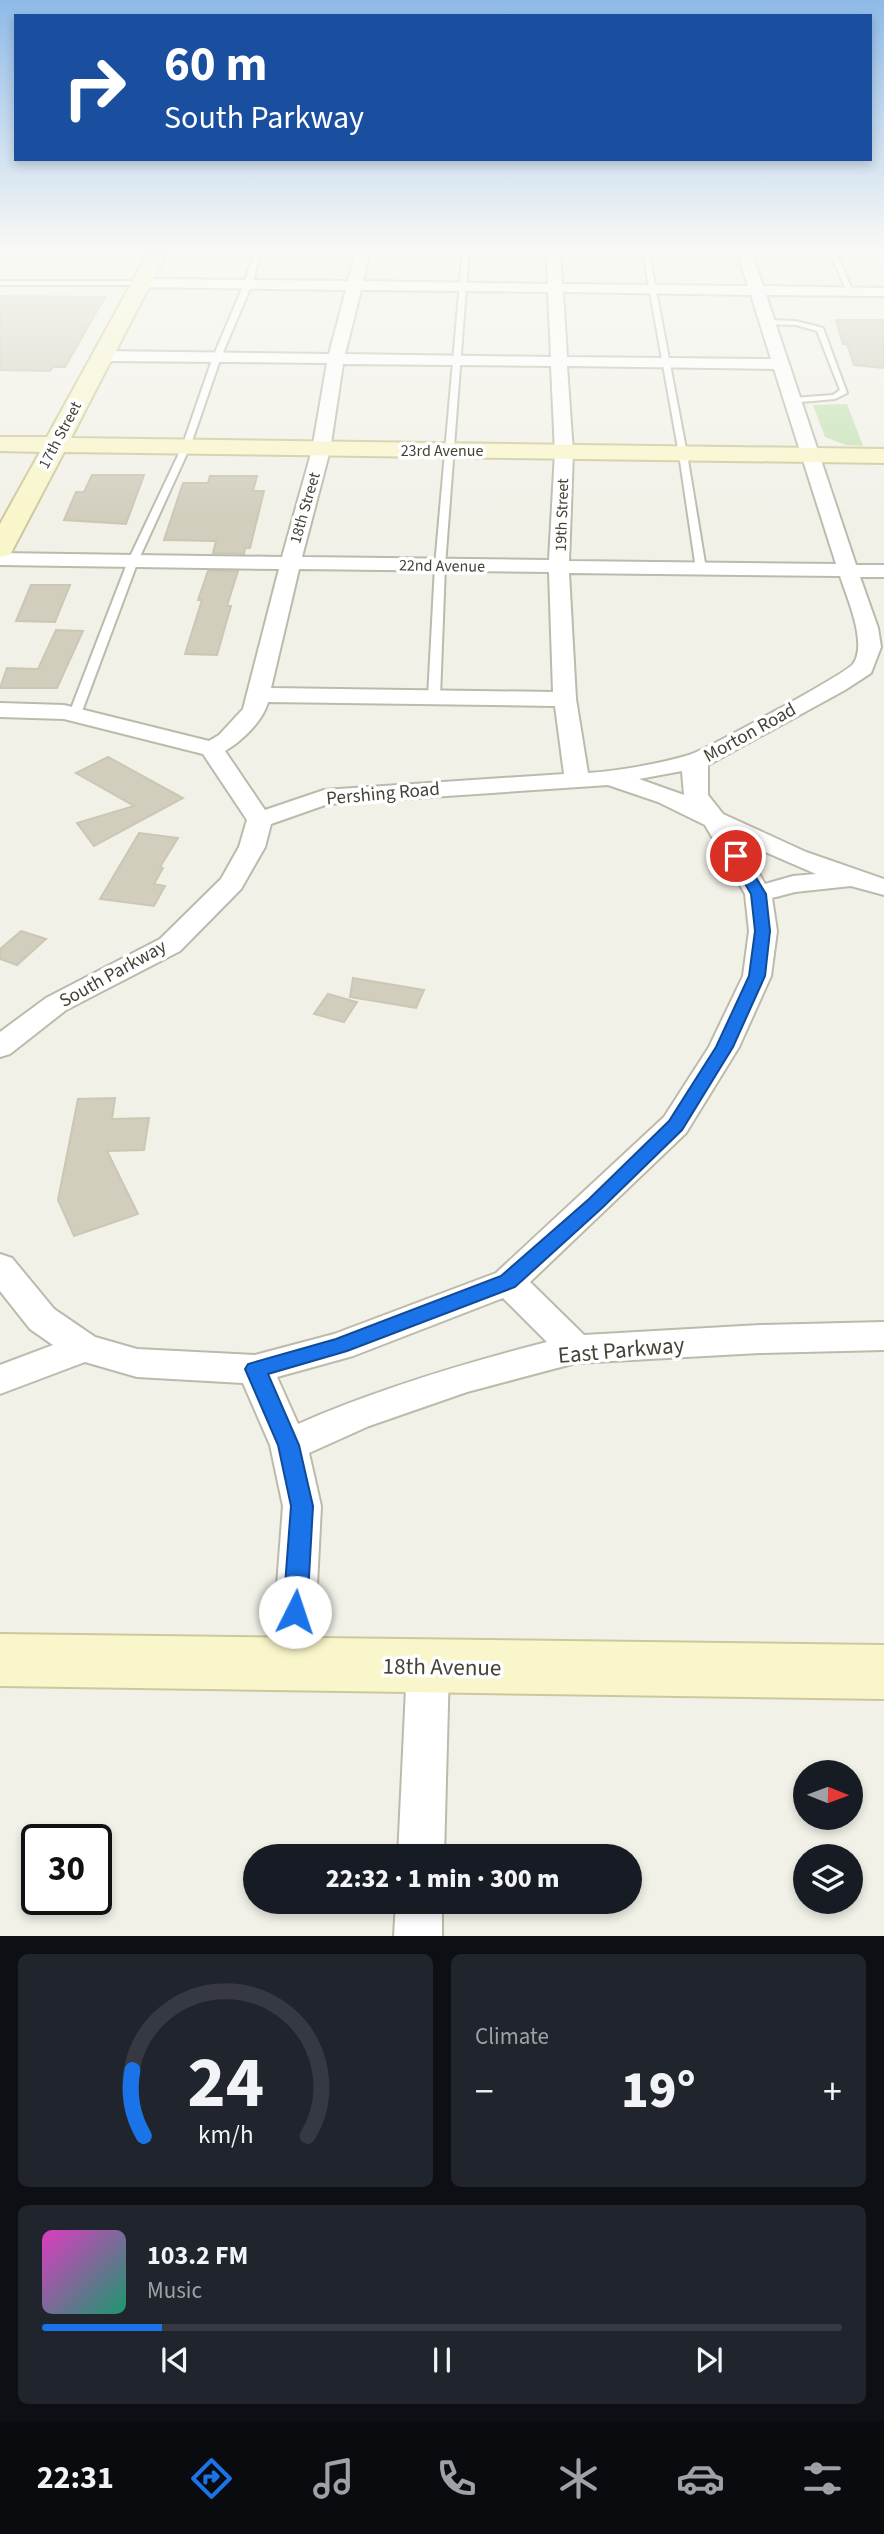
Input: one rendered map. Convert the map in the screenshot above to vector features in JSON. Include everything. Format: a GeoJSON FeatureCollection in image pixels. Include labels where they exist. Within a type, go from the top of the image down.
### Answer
{"type":"FeatureCollection","features":[{"type":"Feature","properties":{"kind":"main road","name":"17th Street"},"geometry":{"type":"LineString","coordinates":[[0,549],[111,338]]}},
{"type":"Feature","properties":{"kind":"main road","name":"23rd Avenue"},"geometry":{"type":"LineString","coordinates":[[0,444],[884,456]]}},
{"type":"Feature","properties":{"kind":"main road","name":"18th Avenue"},"geometry":{"type":"LineString","coordinates":[[0,1660],[884,1672]]}},
{"type":"Feature","properties":{"kind":"street","name":"18th Street"},"geometry":{"type":"LineString","coordinates":[[212,749],[227,740],[254,711],[321,450],[341,338]]}},
{"type":"Feature","properties":{"kind":"street","name":"19th Street"},"geometry":{"type":"LineString","coordinates":[[558,338],[564,452],[559,568],[565,699],[577,781]]}},
{"type":"Feature","properties":{"kind":"street","name":"Morton Road"},"geometry":{"type":"LineString","coordinates":[[508,1282],[676,1125],[724,1047],[757,976],[763,931],[758,894],[714,819],[696,796],[694,772],[697,761],[837,685],[873,670],[869,637],[850,571],[772,338]]}},
{"type":"Feature","properties":{"kind":"street"},"geometry":{"type":"LineString","coordinates":[[102,356],[780,364]]}},
{"type":"Feature","properties":{"kind":"street","name":"22nd Avenue"},"geometry":{"type":"LineString","coordinates":[[0,559],[884,571]]}},
{"type":"Feature","properties":{"kind":"street"},"geometry":{"type":"LineString","coordinates":[[257,695],[565,699]]}},
{"type":"Feature","properties":{"kind":"street"},"geometry":{"type":"LineString","coordinates":[[0,710],[75,714],[212,749],[260,820]]}},
{"type":"Feature","properties":{"kind":"street","name":"Pershing Road"},"geometry":{"type":"LineString","coordinates":[[260,820],[324,797],[384,790],[603,779],[697,761]]}},
{"type":"Feature","properties":{"kind":"street","name":"Pershing Road"},"geometry":{"type":"LineString","coordinates":[[603,779],[643,786],[668,795],[714,819],[850,879],[884,887]]}},
{"type":"Feature","properties":{"kind":"street","name":"South Parkway"},"geometry":{"type":"LineString","coordinates":[[0,1047],[56,1004],[170,945],[232,883],[252,847],[260,820]]}},
{"type":"Feature","properties":{"kind":"street","name":"Pershing Road"},"geometry":{"type":"LineString","coordinates":[[758,894],[793,884],[850,879]]}},
{"type":"Feature","properties":{"kind":"street"},"geometry":{"type":"LineString","coordinates":[[0,1267],[41,1319],[84,1348],[137,1363],[255,1369],[340,1346],[508,1282],[576,1349]]}},
{"type":"Feature","properties":{"kind":"street","name":"East Parkway"},"geometry":{"type":"LineString","coordinates":[[289,1445],[356,1415],[465,1378],[576,1349],[760,1339],[884,1336]]}},
{"type":"Feature","properties":{"kind":"street"},"geometry":{"type":"LineString","coordinates":[[0,1380],[84,1348]]}},
{"type":"Feature","properties":{"kind":"street"},"geometry":{"type":"LineString","coordinates":[[255,1369],[289,1445],[302,1506],[292,1665]]}},
{"type":"Feature","properties":{"kind":"street"},"geometry":{"type":"LineString","coordinates":[[421,1844],[428,1667]]}},
{"type":"Feature","properties":{"kind":"street"},"geometry":{"type":"LineString","coordinates":[[418,1936],[419,1914]]}},
{"type":"Feature","properties":{"kind":"lane"},"geometry":{"type":"LineString","coordinates":[[75,714],[133,561],[186,447],[225,338]]}},
{"type":"Feature","properties":{"kind":"lane"},"geometry":{"type":"LineString","coordinates":[[434,697],[440,566],[459,338]]}},
{"type":"Feature","properties":{"kind":"lane"},"geometry":{"type":"LineString","coordinates":[[662,338],[701,569]]}},
{"type":"Feature","properties":{"kind":"lane"},"geometry":{"type":"LineString","coordinates":[[793,401],[835,397],[844,391],[823,338]]}},
{"type":"Feature","properties":{"kind":"green space"},"geometry":{"type":"Polygon","coordinates":[[[847,404],[863,446],[846,445],[825,437],[813,405],[847,404]]]}},
{"type":"Feature","properties":{"kind":"building"},"geometry":{"type":"Polygon","coordinates":[[[0,338],[81,338],[65,367],[53,367],[50,371],[0,370],[0,338]]]}},
{"type":"Feature","properties":{"kind":"building"},"geometry":{"type":"Polygon","coordinates":[[[841,338],[884,338],[884,368],[854,365],[847,344],[843,344],[841,338]]]}},
{"type":"Feature","properties":{"kind":"building"},"geometry":{"type":"Polygon","coordinates":[[[92,475],[144,475],[126,524],[64,520],[76,492],[84,492],[92,475]]]}},
{"type":"Feature","properties":{"kind":"building"},"geometry":{"type":"Polygon","coordinates":[[[210,476],[257,476],[253,491],[264,491],[250,548],[245,548],[244,554],[213,553],[216,541],[164,540],[183,483],[208,483],[210,476]]]}},
{"type":"Feature","properties":{"kind":"building"},"geometry":{"type":"Polygon","coordinates":[[[208,571],[238,571],[227,606],[231,606],[217,655],[185,654],[202,600],[198,600],[208,571]]]}},
{"type":"Feature","properties":{"kind":"building"},"geometry":{"type":"Polygon","coordinates":[[[31,585],[70,585],[55,622],[16,621],[31,585]]]}},
{"type":"Feature","properties":{"kind":"building"},"geometry":{"type":"Polygon","coordinates":[[[56,630],[83,631],[57,688],[0,688],[7,668],[38,669],[56,630]]]}},
{"type":"Feature","properties":{"kind":"building"},"geometry":{"type":"Polygon","coordinates":[[[108,757],[183,798],[94,846],[77,823],[134,806],[76,773],[108,757]]]}},
{"type":"Feature","properties":{"kind":"building"},"geometry":{"type":"Polygon","coordinates":[[[139,833],[178,838],[160,867],[163,868],[154,884],[165,886],[154,906],[100,899],[139,833]]]}},
{"type":"Feature","properties":{"kind":"building"},"geometry":{"type":"Polygon","coordinates":[[[21,931],[46,939],[17,965],[0,959],[0,949],[21,931]]]}},
{"type":"Feature","properties":{"kind":"building"},"geometry":{"type":"Polygon","coordinates":[[[353,978],[424,990],[416,1008],[350,997],[353,978]]]}},
{"type":"Feature","properties":{"kind":"building"},"geometry":{"type":"Polygon","coordinates":[[[328,994],[357,1002],[344,1022],[314,1014],[328,994]]]}},
{"type":"Feature","properties":{"kind":"building"},"geometry":{"type":"Polygon","coordinates":[[[115,1098],[112,1119],[149,1118],[144,1150],[107,1151],[138,1214],[74,1236],[58,1200],[78,1099],[115,1098]]]}},
{"type":"Feature","properties":{"kind":"route"},"geometry":{"type":"LineString","coordinates":[[295,1612],[302,1506],[289,1445],[255,1369],[340,1346],[508,1282],[676,1125],[724,1047],[757,976],[763,931],[758,894],[736,856]]}}]}
